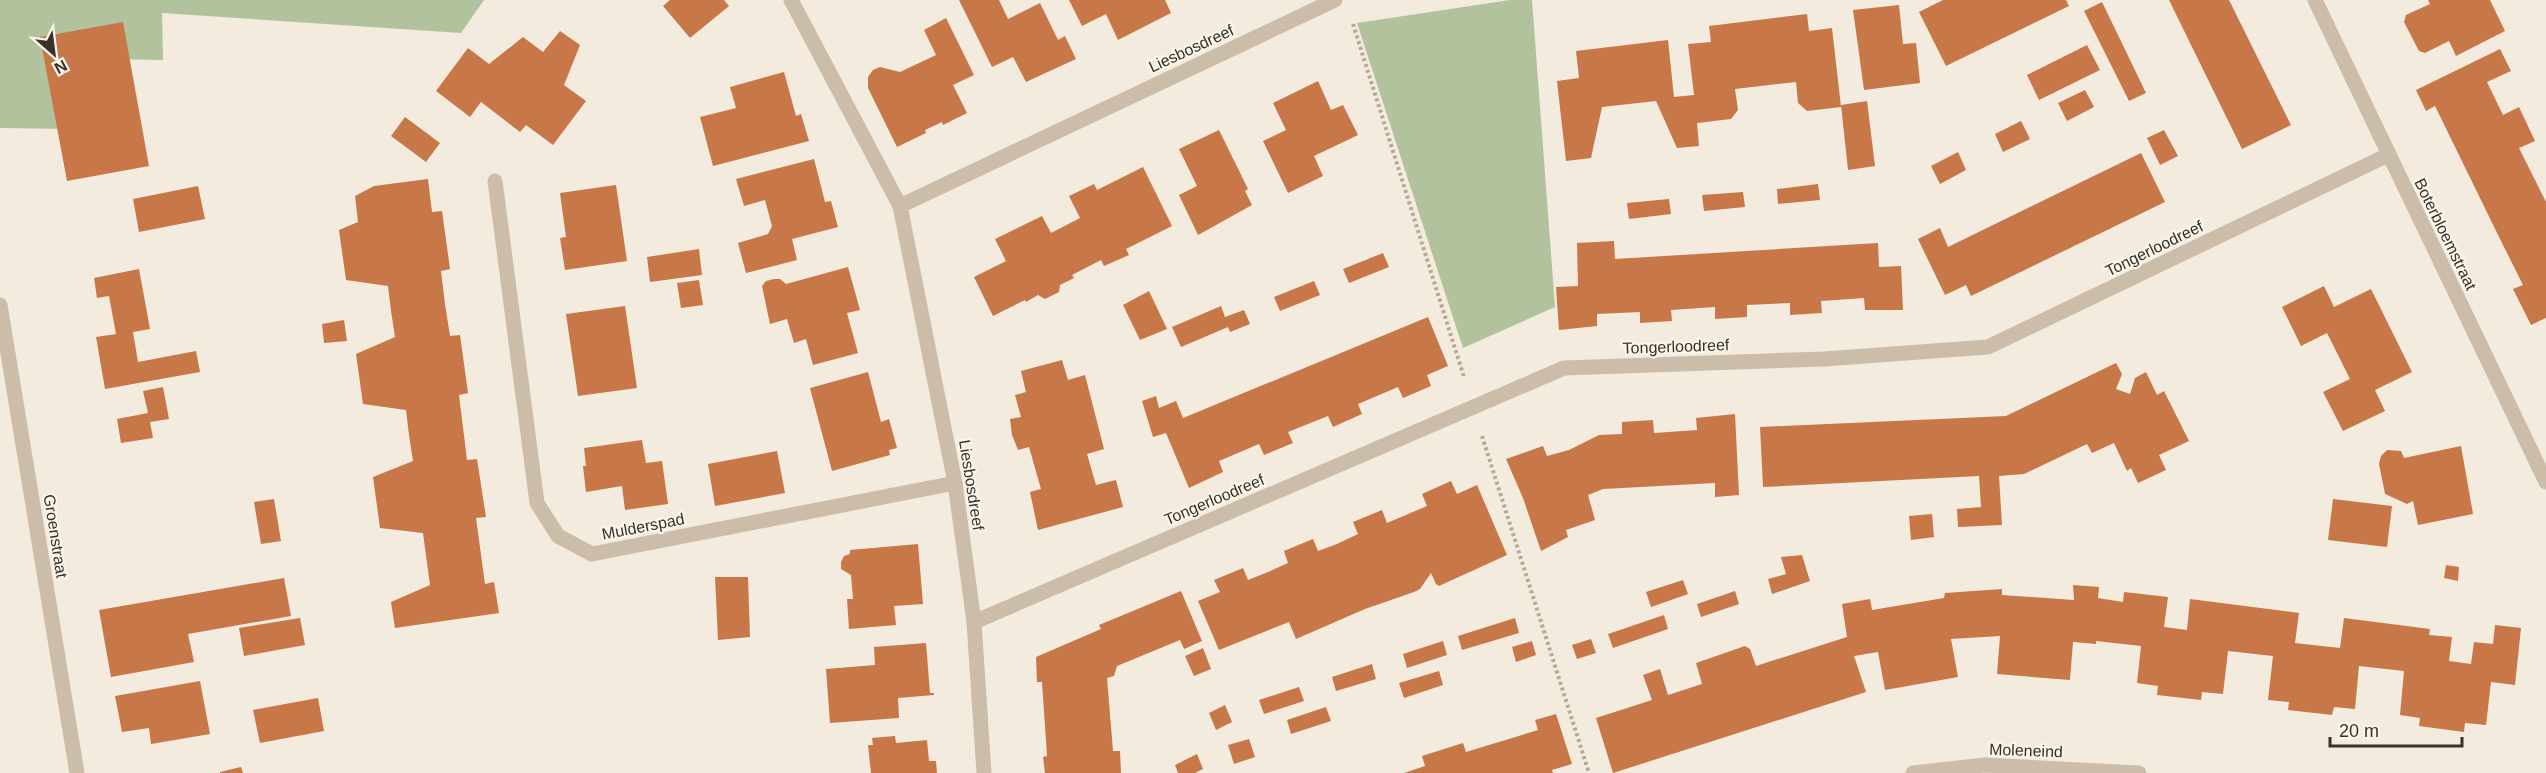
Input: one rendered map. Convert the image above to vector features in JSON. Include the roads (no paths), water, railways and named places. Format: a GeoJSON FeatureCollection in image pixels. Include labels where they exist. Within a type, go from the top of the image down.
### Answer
{"type":"FeatureCollection","features":[{"type":"Feature","properties":{"kind":"street","name":"Liesbosdreef"},"geometry":{"type":"LineString","coordinates":[[791,0],[900,206],[955,483],[974,622],[984,773]]}},
{"type":"Feature","properties":{"kind":"street","name":"Liesbosdreef"},"geometry":{"type":"LineString","coordinates":[[900,206],[1335,0]]}},
{"type":"Feature","properties":{"kind":"street","name":"Boterbloemstraat"},"geometry":{"type":"LineString","coordinates":[[2315,0],[2546,482]]}},
{"type":"Feature","properties":{"kind":"street","name":"Tongerloodreef"},"geometry":{"type":"LineString","coordinates":[[974,622],[1564,368],[1824,359],[1988,347],[2388,155]]}},
{"type":"Feature","properties":{"kind":"street","name":"Mulderspad"},"geometry":{"type":"LineString","coordinates":[[495,182],[537,503],[558,536],[592,554],[955,483]]}},
{"type":"Feature","properties":{"kind":"street","name":"Groenstraat"},"geometry":{"type":"LineString","coordinates":[[0,305],[77,773]]}},
{"type":"Feature","properties":{"kind":"street","name":"Moleneind"},"geometry":{"type":"LineString","coordinates":[[1913,773],[1986,765],[2139,773]]}}]}
